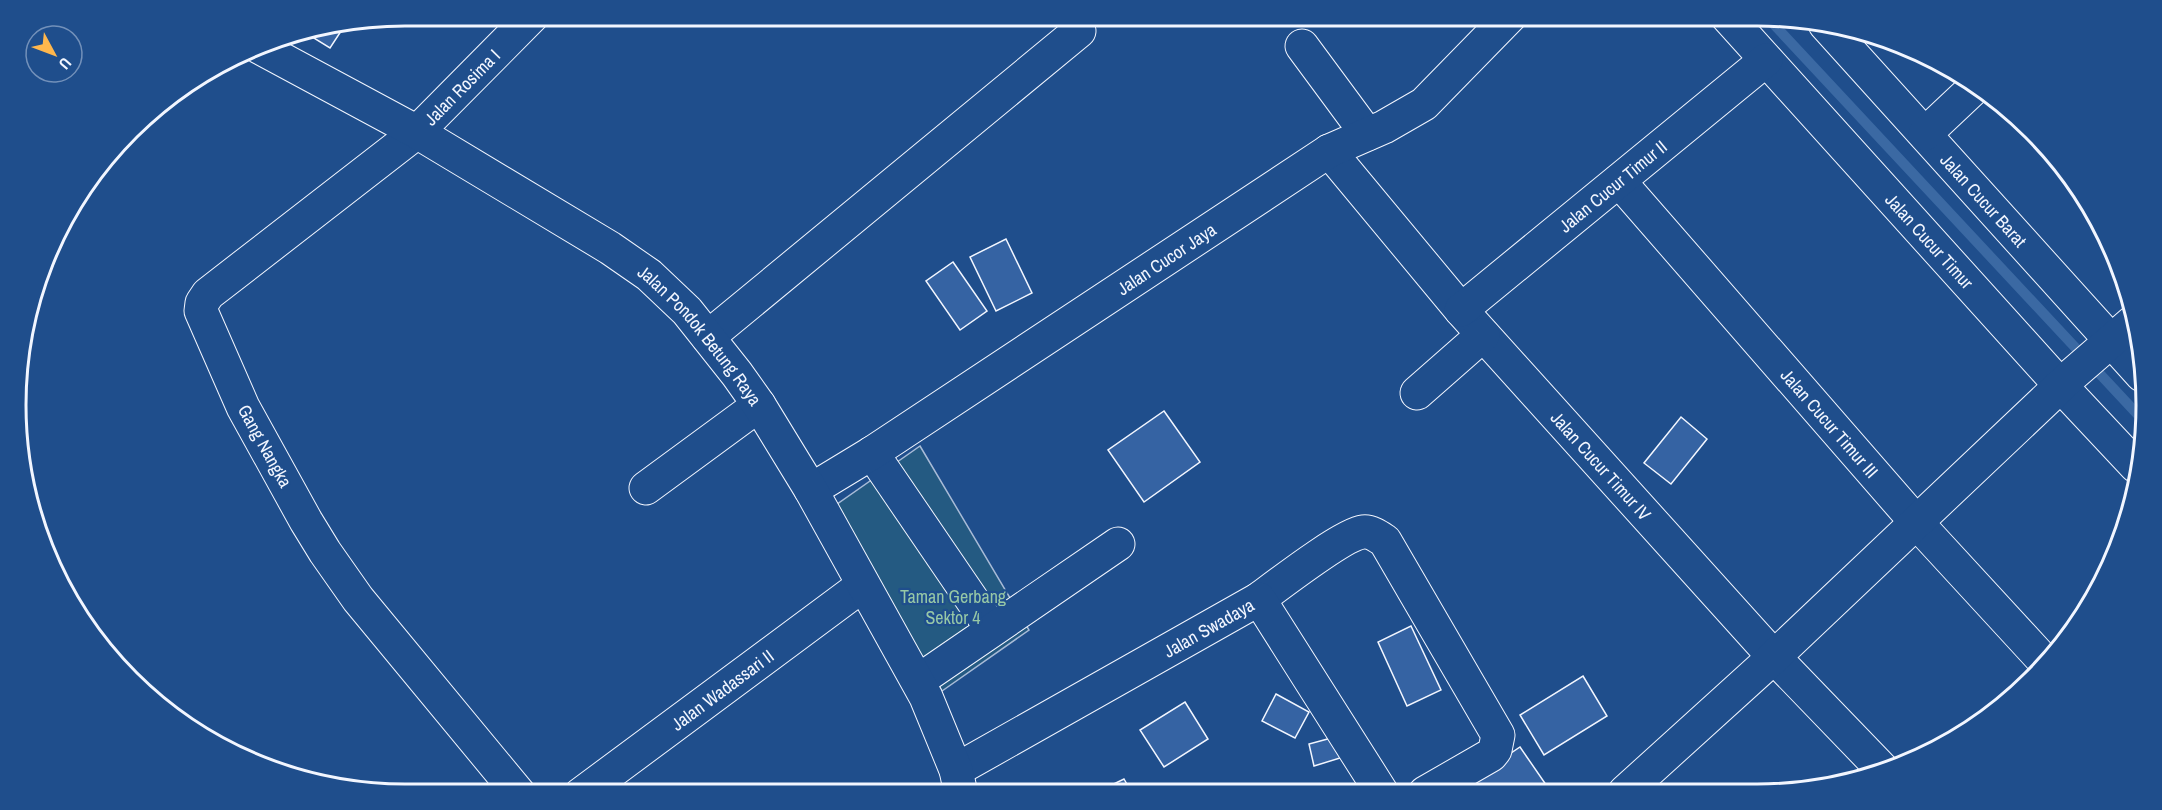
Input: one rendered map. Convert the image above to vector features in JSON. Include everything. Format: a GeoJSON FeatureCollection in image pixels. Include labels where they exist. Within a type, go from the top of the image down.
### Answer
{"type":"FeatureCollection","features":[{"type":"Feature","properties":{"kind":"street","name":"Jalan Rosima I"},"geometry":{"type":"LineString","coordinates":[[417,132],[522,26]]}},
{"type":"Feature","properties":{"kind":"street","name":"Jalan Cucor Jaya"},"geometry":{"type":"LineString","coordinates":[[811,490],[872,453],[1329,151],[1406,116],[1424,104],[1500,26]]}},
{"type":"Feature","properties":{"kind":"street","name":"Jalan Cucur Timur"},"geometry":{"type":"LineString","coordinates":[[1736,26],[2067,380],[2132,461]]}},
{"type":"Feature","properties":{"kind":"street"},"geometry":{"type":"LineString","coordinates":[[708,337],[1079,31]]}},
{"type":"Feature","properties":{"kind":"street","name":"Jalan Cucur Barat"},"geometry":{"type":"LineString","coordinates":[[1833,33],[2114,337],[2134,364]]}},
{"type":"Feature","properties":{"kind":"street"},"geometry":{"type":"LineString","coordinates":[[1302,46],[1367,134]]}},
{"type":"Feature","properties":{"kind":"street","name":"Jalan Pondok Betung Raya"},"geometry":{"type":"LineString","coordinates":[[267,51],[417,132],[633,264],[687,310],[759,405],[811,490],[918,681],[935,717],[958,782]]}},
{"type":"Feature","properties":{"kind":"street","name":"Jalan Cucur Timur II"},"geometry":{"type":"LineString","coordinates":[[1461,310],[1766,60]]}},
{"type":"Feature","properties":{"kind":"street"},"geometry":{"type":"LineString","coordinates":[[1925,134],[1971,91]]}},
{"type":"Feature","properties":{"kind":"street","name":"Gang Nangka"},"geometry":{"type":"LineString","coordinates":[[417,132],[206,296],[202,303],[201,315],[243,407],[306,521],[326,552],[358,599],[511,784]]}},
{"type":"Feature","properties":{"kind":"street","name":"Jalan Cucur Timur IV"},"geometry":{"type":"LineString","coordinates":[[1329,151],[1461,310],[1774,657],[1878,764]]}},
{"type":"Feature","properties":{"kind":"street","name":"Jalan Cucur Timur III"},"geometry":{"type":"LineString","coordinates":[[1619,181],[1917,523],[2040,657]]}},
{"type":"Feature","properties":{"kind":"street"},"geometry":{"type":"LineString","coordinates":[[1417,393],[1484,335]]}},
{"type":"Feature","properties":{"kind":"street"},"geometry":{"type":"LineString","coordinates":[[1634,784],[1774,657],[2114,337]]}},
{"type":"Feature","properties":{"kind":"street"},"geometry":{"type":"LineString","coordinates":[[646,489],[759,405]]}},
{"type":"Feature","properties":{"kind":"street"},"geometry":{"type":"LineString","coordinates":[[872,453],[992,629]]}},
{"type":"Feature","properties":{"kind":"street"},"geometry":{"type":"LineString","coordinates":[[1259,598],[1342,541],[1363,532],[1375,534],[1385,541],[1498,735],[1495,750],[1491,755],[1441,784]]}},
{"type":"Feature","properties":{"kind":"street"},"geometry":{"type":"LineString","coordinates":[[918,681],[1118,544]]}},
{"type":"Feature","properties":{"kind":"street","name":"Jalan Wadassari II"},"geometry":{"type":"LineString","coordinates":[[600,784],[863,585]]}},
{"type":"Feature","properties":{"kind":"street","name":"Jalan Swadaya"},"geometry":{"type":"LineString","coordinates":[[958,782],[1259,598],[1376,784]]}},
{"type":"Feature","properties":{"kind":"green space","name":"Taman Gerbang Sektor 4"},"geometry":{"type":"Polygon","coordinates":[[[920,446],[1029,630],[942,691],[833,507],[920,446]]]}},
{"type":"Feature","properties":{"kind":"building"},"geometry":{"type":"Polygon","coordinates":[[[341,31],[330,48],[312,37],[341,31]]]}},
{"type":"Feature","properties":{"kind":"building"},"geometry":{"type":"Polygon","coordinates":[[[1006,239],[1032,293],[996,311],[970,257],[1006,239]]]}},
{"type":"Feature","properties":{"kind":"building"},"geometry":{"type":"Polygon","coordinates":[[[953,262],[987,311],[960,330],[926,281],[953,262]]]}},
{"type":"Feature","properties":{"kind":"building"},"geometry":{"type":"Polygon","coordinates":[[[1164,411],[1200,462],[1144,502],[1108,450],[1164,411]]]}},
{"type":"Feature","properties":{"kind":"building"},"geometry":{"type":"Polygon","coordinates":[[[1681,417],[1707,439],[1671,484],[1644,463],[1681,417]]]}},
{"type":"Feature","properties":{"kind":"building"},"geometry":{"type":"Polygon","coordinates":[[[1411,626],[1441,690],[1407,706],[1378,642],[1411,626]]]}},
{"type":"Feature","properties":{"kind":"building"},"geometry":{"type":"Polygon","coordinates":[[[1583,676],[1607,716],[1544,755],[1520,715],[1583,676]]]}},
{"type":"Feature","properties":{"kind":"building"},"geometry":{"type":"Polygon","coordinates":[[[1276,694],[1309,712],[1295,738],[1262,721],[1276,694]]]}},
{"type":"Feature","properties":{"kind":"building"},"geometry":{"type":"Polygon","coordinates":[[[1185,702],[1208,739],[1164,767],[1140,730],[1185,702]]]}},
{"type":"Feature","properties":{"kind":"building"},"geometry":{"type":"Polygon","coordinates":[[[1335,737],[1340,758],[1314,766],[1309,744],[1335,737]]]}},
{"type":"Feature","properties":{"kind":"building"},"geometry":{"type":"Polygon","coordinates":[[[1520,747],[1545,784],[1465,784],[1520,747]]]}},
{"type":"Feature","properties":{"kind":"building"},"geometry":{"type":"Polygon","coordinates":[[[1124,779],[1127,784],[1114,784],[1124,779]]]}},
{"type":"Feature","properties":{"kind":"waterway"},"geometry":{"type":"LineString","coordinates":[[1775,26],[2136,413]]}}]}
